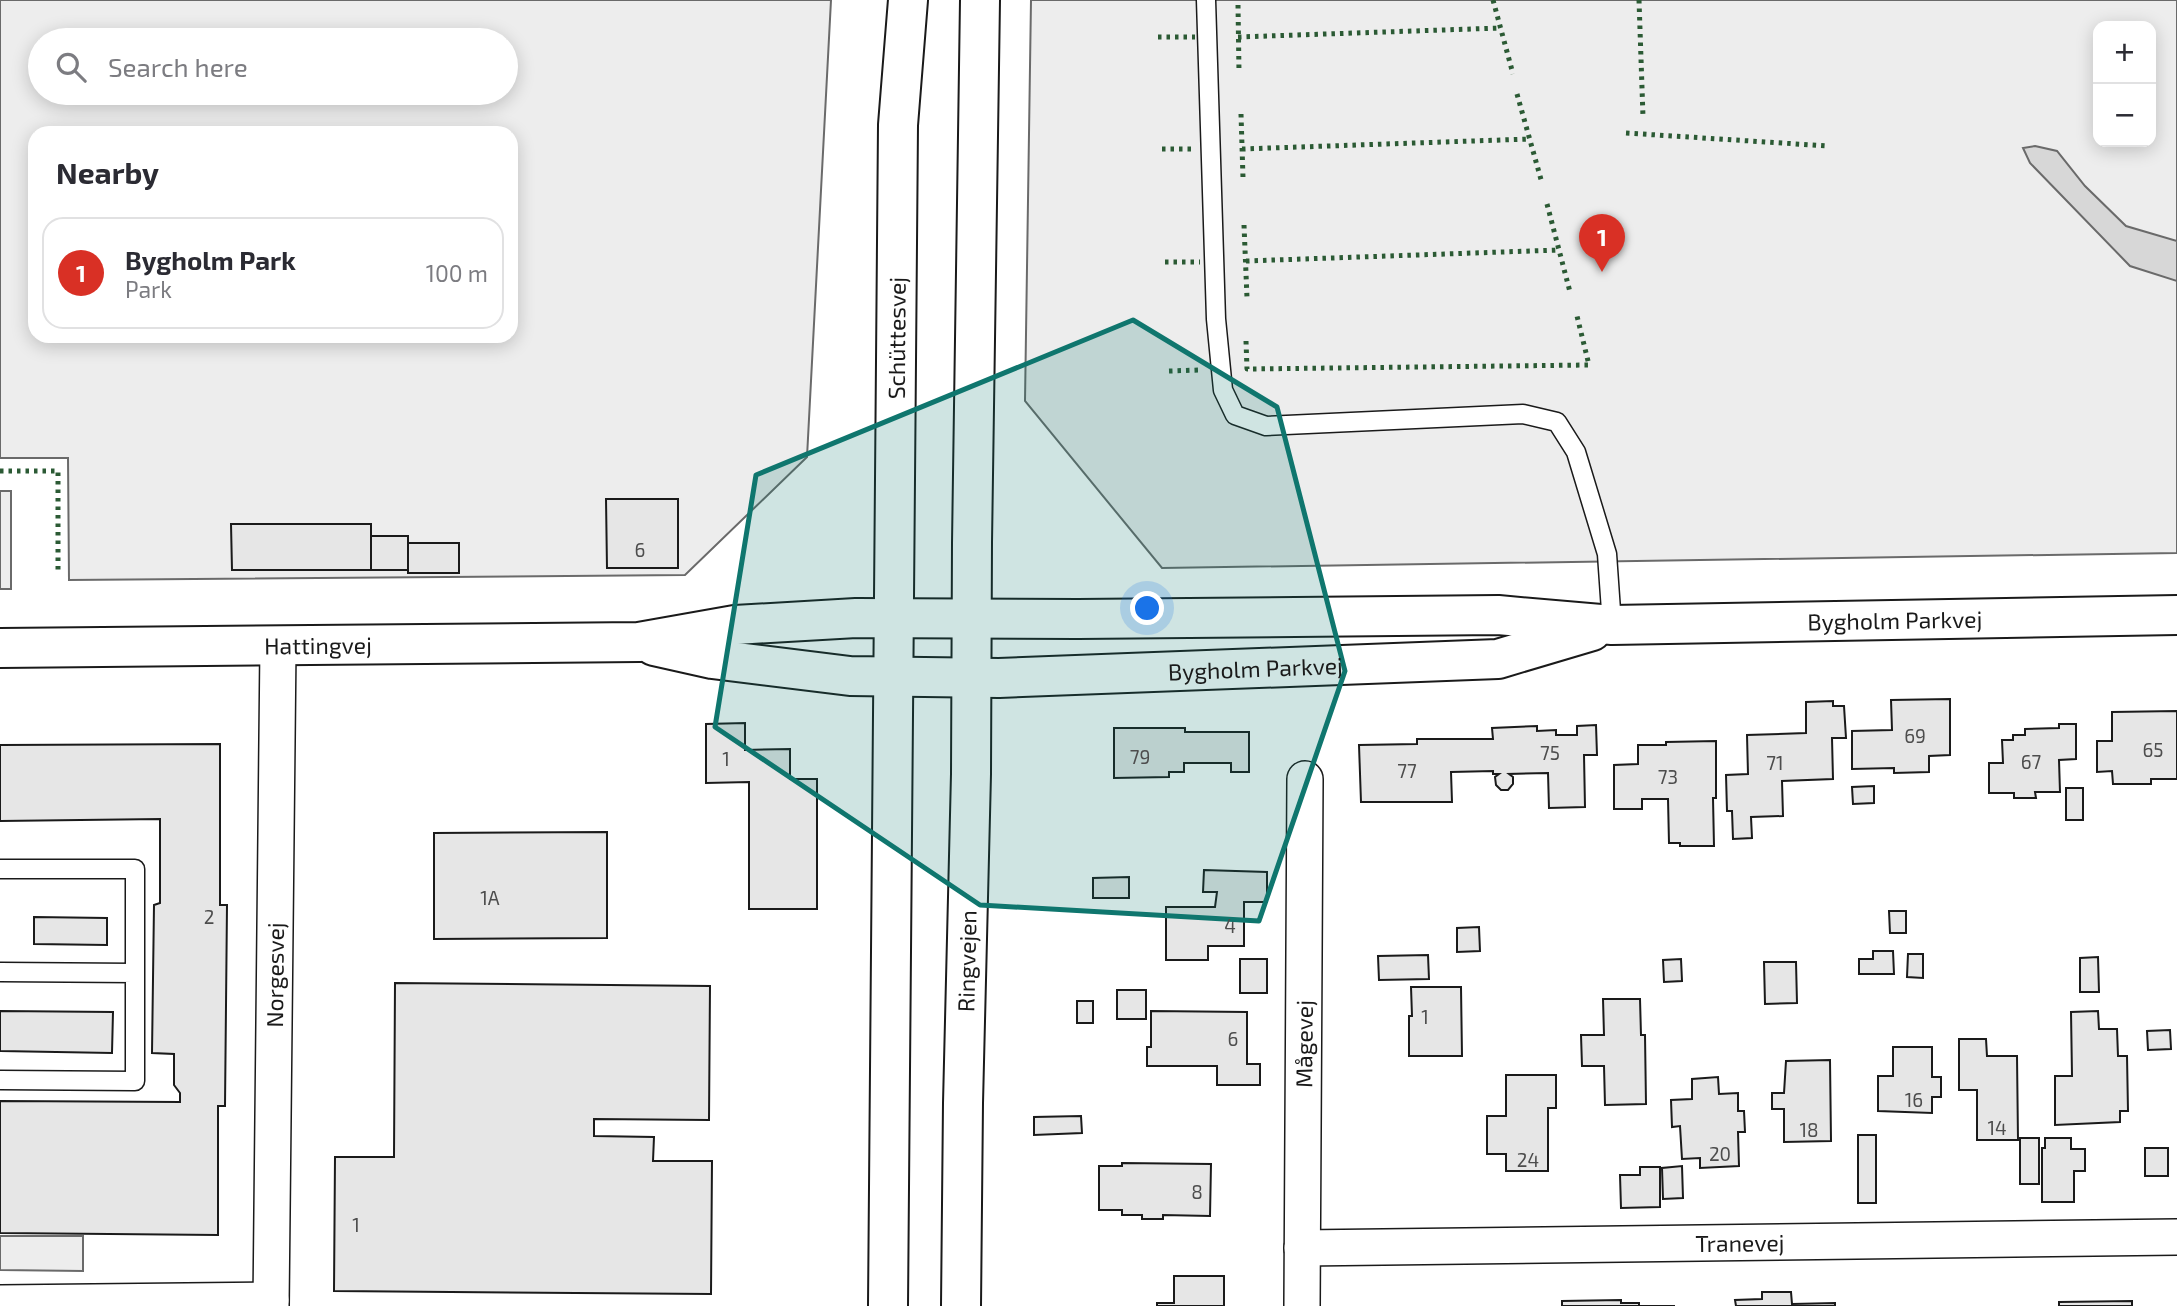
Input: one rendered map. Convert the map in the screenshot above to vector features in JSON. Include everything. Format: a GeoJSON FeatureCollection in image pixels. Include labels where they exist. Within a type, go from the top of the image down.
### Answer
{"type":"FeatureCollection","features":[{"type":"Feature","properties":{"kind":"street","name":"Schüttesvej"},"geometry":{"type":"LineString","coordinates":[[893,676],[898,125],[908,0]]}},
{"type":"Feature","properties":{"kind":"street"},"geometry":{"type":"LineString","coordinates":[[972,617],[980,0]]}},
{"type":"Feature","properties":{"kind":"street","name":"Bygholm Parkvej"},"geometry":{"type":"LineString","coordinates":[[893,617],[1077,620],[1498,615],[1612,625],[2177,615]]}},
{"type":"Feature","properties":{"kind":"street","name":"Hattingvej"},"geometry":{"type":"LineString","coordinates":[[0,648],[639,642],[735,625],[893,617]]}},
{"type":"Feature","properties":{"kind":"street","name":"Ringvejen"},"geometry":{"type":"LineString","coordinates":[[961,1306],[972,617]]}},
{"type":"Feature","properties":{"kind":"street","name":"Bygholm Parkvej"},"geometry":{"type":"LineString","coordinates":[[893,676],[972,678],[1160,674],[1498,659],[1612,625]]}},
{"type":"Feature","properties":{"kind":"street","name":"Hattingvej"},"geometry":{"type":"LineString","coordinates":[[639,642],[712,659],[850,676],[893,676]]}},
{"type":"Feature","properties":{"kind":"street","name":"Norgesvej"},"geometry":{"type":"LineString","coordinates":[[271,1303],[278,646]]}},
{"type":"Feature","properties":{"kind":"street"},"geometry":{"type":"LineString","coordinates":[[888,1306],[893,676]]}},
{"type":"Feature","properties":{"kind":"street","name":"Mågevej"},"geometry":{"type":"LineString","coordinates":[[1302,1306],[1305,779]]}},
{"type":"Feature","properties":{"kind":"street","name":"Tranevej"},"geometry":{"type":"LineString","coordinates":[[1302,1248],[2177,1237]]}},
{"type":"Feature","properties":{"kind":"street"},"geometry":{"type":"LineString","coordinates":[[0,1303],[271,1303]]}},
{"type":"Feature","properties":{"kind":"lane"},"geometry":{"type":"LineString","coordinates":[[1206,0],[1216,319],[1223,390],[1235,415],[1266,426],[1523,414],[1557,422],[1576,452],[1607,554],[1612,625]]}},
{"type":"Feature","properties":{"kind":"lane"},"geometry":{"type":"LineString","coordinates":[[0,869],[135,869],[135,1081],[0,1080]]}},
{"type":"Feature","properties":{"kind":"lane"},"geometry":{"type":"LineString","coordinates":[[0,972],[135,972]]}},
{"type":"Feature","properties":{"kind":"highlighted area"},"geometry":{"type":"Polygon","coordinates":[[[1133,320],[1277,407],[1345,671],[1259,921],[980,905],[715,727],[756,475],[1133,320]]]}},
{"type":"Feature","properties":{"kind":"shaded area"},"geometry":{"type":"Polygon","coordinates":[[[0,0],[831,0],[807,457],[685,575],[69,580],[68,458],[0,458],[0,0]]]}},
{"type":"Feature","properties":{"kind":"shaded area"},"geometry":{"type":"Polygon","coordinates":[[[1031,0],[2177,0],[2177,553],[1162,568],[1025,401],[1031,0]]]}},
{"type":"Feature","properties":{"kind":"shaded area"},"geometry":{"type":"Polygon","coordinates":[[[2035,146],[2057,151],[2085,186],[2126,226],[2177,241],[2177,281],[2130,266],[2030,163],[2023,148],[2035,146]]]}},
{"type":"Feature","properties":{"kind":"shaded area"},"geometry":{"type":"Polygon","coordinates":[[[0,491],[11,491],[11,589],[0,589],[0,491]]]}},
{"type":"Feature","properties":{"kind":"shaded area"},"geometry":{"type":"Polygon","coordinates":[[[0,1236],[83,1236],[83,1271],[0,1270],[0,1236]]]}},
{"type":"Feature","properties":{"kind":"building"},"geometry":{"type":"Polygon","coordinates":[[[606,499],[678,499],[678,568],[607,568],[606,499]]]}},
{"type":"Feature","properties":{"kind":"building"},"geometry":{"type":"Polygon","coordinates":[[[231,524],[371,524],[371,570],[232,570],[231,524]]]}},
{"type":"Feature","properties":{"kind":"building"},"geometry":{"type":"Polygon","coordinates":[[[371,536],[408,536],[408,570],[371,570],[371,536]]]}},
{"type":"Feature","properties":{"kind":"building"},"geometry":{"type":"Polygon","coordinates":[[[408,543],[459,543],[459,573],[408,573],[408,543]]]}},
{"type":"Feature","properties":{"kind":"building"},"geometry":{"type":"Polygon","coordinates":[[[1950,699],[1950,755],[1929,756],[1929,772],[1894,773],[1894,768],[1852,769],[1852,731],[1892,730],[1891,700],[1950,699]]]}},
{"type":"Feature","properties":{"kind":"building"},"geometry":{"type":"Polygon","coordinates":[[[1833,701],[1833,706],[1844,706],[1846,738],[1832,738],[1833,779],[1782,781],[1783,816],[1751,817],[1752,838],[1733,839],[1732,811],[1727,811],[1726,775],[1748,774],[1747,735],[1806,733],[1806,702],[1833,701]]]}},
{"type":"Feature","properties":{"kind":"building"},"geometry":{"type":"Polygon","coordinates":[[[2177,711],[2177,779],[2151,779],[2151,784],[2113,784],[2112,771],[2097,772],[2097,741],[2112,741],[2112,712],[2177,711]]]}},
{"type":"Feature","properties":{"kind":"building"},"geometry":{"type":"Polygon","coordinates":[[[745,723],[745,750],[790,749],[790,779],[817,779],[817,909],[749,909],[749,782],[706,783],[706,724],[745,723]]]}},
{"type":"Feature","properties":{"kind":"building"},"geometry":{"type":"Polygon","coordinates":[[[2059,724],[2076,724],[2076,759],[2059,760],[2060,792],[2035,792],[2036,798],[2014,798],[2014,793],[1989,793],[1989,763],[2003,763],[2002,740],[2013,740],[2013,735],[2025,735],[2025,729],[2059,728],[2059,724]]]}},
{"type":"Feature","properties":{"kind":"building"},"geometry":{"type":"Polygon","coordinates":[[[1596,725],[1597,755],[1584,755],[1585,807],[1549,808],[1548,773],[1509,774],[1513,777],[1513,784],[1508,790],[1501,790],[1496,785],[1495,777],[1499,774],[1493,774],[1493,771],[1451,772],[1452,802],[1361,802],[1359,745],[1417,744],[1417,739],[1493,739],[1492,728],[1537,726],[1537,731],[1556,730],[1556,735],[1577,735],[1577,726],[1596,725]]]}},
{"type":"Feature","properties":{"kind":"building"},"geometry":{"type":"Polygon","coordinates":[[[1114,728],[1185,728],[1185,732],[1249,732],[1249,772],[1231,772],[1231,763],[1184,763],[1184,772],[1169,772],[1169,777],[1114,778],[1114,728]]]}},
{"type":"Feature","properties":{"kind":"building"},"geometry":{"type":"Polygon","coordinates":[[[1716,741],[1714,846],[1680,846],[1680,843],[1669,843],[1668,799],[1642,799],[1642,809],[1614,809],[1614,765],[1638,764],[1638,745],[1716,741]]]}},
{"type":"Feature","properties":{"kind":"building"},"geometry":{"type":"Polygon","coordinates":[[[220,744],[220,905],[227,905],[225,1106],[218,1106],[218,1235],[0,1233],[0,1101],[180,1102],[180,1093],[174,1085],[174,1054],[152,1053],[154,905],[160,903],[160,819],[0,821],[0,745],[220,744]]]}},
{"type":"Feature","properties":{"kind":"building"},"geometry":{"type":"Polygon","coordinates":[[[1874,786],[1874,803],[1853,804],[1852,787],[1874,786]]]}},
{"type":"Feature","properties":{"kind":"building"},"geometry":{"type":"Polygon","coordinates":[[[2066,788],[2083,788],[2083,820],[2066,820],[2066,788]]]}},
{"type":"Feature","properties":{"kind":"building"},"geometry":{"type":"Polygon","coordinates":[[[607,832],[607,938],[434,939],[434,833],[607,832]]]}},
{"type":"Feature","properties":{"kind":"building"},"geometry":{"type":"Polygon","coordinates":[[[1204,870],[1267,872],[1267,902],[1244,902],[1244,946],[1208,946],[1208,960],[1166,960],[1166,907],[1215,907],[1217,892],[1203,892],[1204,870]]]}},
{"type":"Feature","properties":{"kind":"building"},"geometry":{"type":"Polygon","coordinates":[[[1129,877],[1129,898],[1093,898],[1093,878],[1129,877]]]}},
{"type":"Feature","properties":{"kind":"building"},"geometry":{"type":"Polygon","coordinates":[[[1889,911],[1906,911],[1906,933],[1890,933],[1889,911]]]}},
{"type":"Feature","properties":{"kind":"building"},"geometry":{"type":"Polygon","coordinates":[[[34,917],[107,918],[107,945],[34,944],[34,917]]]}},
{"type":"Feature","properties":{"kind":"building"},"geometry":{"type":"Polygon","coordinates":[[[1479,927],[1480,951],[1457,952],[1457,928],[1479,927]]]}},
{"type":"Feature","properties":{"kind":"building"},"geometry":{"type":"Polygon","coordinates":[[[1873,951],[1893,951],[1894,974],[1859,974],[1859,959],[1873,959],[1873,951]]]}},
{"type":"Feature","properties":{"kind":"building"},"geometry":{"type":"Polygon","coordinates":[[[1908,954],[1923,954],[1923,978],[1907,977],[1908,954]]]}},
{"type":"Feature","properties":{"kind":"building"},"geometry":{"type":"Polygon","coordinates":[[[1428,955],[1429,979],[1379,980],[1378,956],[1428,955]]]}},
{"type":"Feature","properties":{"kind":"building"},"geometry":{"type":"Polygon","coordinates":[[[2098,957],[2099,992],[2080,992],[2080,958],[2098,957]]]}},
{"type":"Feature","properties":{"kind":"building"},"geometry":{"type":"Polygon","coordinates":[[[1240,959],[1267,959],[1267,993],[1240,993],[1240,959]]]}},
{"type":"Feature","properties":{"kind":"building"},"geometry":{"type":"Polygon","coordinates":[[[1681,959],[1682,981],[1664,982],[1663,960],[1681,959]]]}},
{"type":"Feature","properties":{"kind":"building"},"geometry":{"type":"Polygon","coordinates":[[[1764,962],[1796,962],[1797,1003],[1765,1004],[1764,962]]]}},
{"type":"Feature","properties":{"kind":"building"},"geometry":{"type":"Polygon","coordinates":[[[395,983],[710,986],[709,1120],[594,1119],[594,1136],[654,1137],[653,1161],[712,1161],[711,1294],[334,1291],[335,1157],[394,1157],[395,983]]]}},
{"type":"Feature","properties":{"kind":"building"},"geometry":{"type":"Polygon","coordinates":[[[1411,987],[1461,987],[1462,1056],[1409,1056],[1411,987]]]}},
{"type":"Feature","properties":{"kind":"building"},"geometry":{"type":"Polygon","coordinates":[[[1117,990],[1146,990],[1146,1019],[1117,1019],[1117,990]]]}},
{"type":"Feature","properties":{"kind":"building"},"geometry":{"type":"Polygon","coordinates":[[[1603,999],[1640,999],[1641,1035],[1645,1035],[1646,1104],[1605,1105],[1604,1066],[1582,1066],[1581,1035],[1604,1035],[1603,999]]]}},
{"type":"Feature","properties":{"kind":"building"},"geometry":{"type":"Polygon","coordinates":[[[1077,1001],[1093,1001],[1093,1023],[1077,1023],[1077,1001]]]}},
{"type":"Feature","properties":{"kind":"building"},"geometry":{"type":"Polygon","coordinates":[[[0,1011],[113,1012],[112,1053],[0,1051],[0,1011]]]}},
{"type":"Feature","properties":{"kind":"building"},"geometry":{"type":"Polygon","coordinates":[[[1151,1011],[1247,1012],[1247,1064],[1260,1064],[1260,1085],[1217,1085],[1217,1066],[1147,1066],[1147,1047],[1151,1047],[1151,1011]]]}},
{"type":"Feature","properties":{"kind":"building"},"geometry":{"type":"Polygon","coordinates":[[[2098,1011],[2099,1029],[2117,1029],[2118,1056],[2127,1056],[2128,1111],[2120,1111],[2120,1122],[2055,1125],[2055,1076],[2072,1076],[2071,1012],[2098,1011]]]}},
{"type":"Feature","properties":{"kind":"building"},"geometry":{"type":"Polygon","coordinates":[[[2170,1030],[2171,1049],[2148,1050],[2147,1031],[2170,1030]]]}},
{"type":"Feature","properties":{"kind":"building"},"geometry":{"type":"Polygon","coordinates":[[[1959,1039],[1986,1039],[1987,1056],[2017,1056],[2018,1140],[1977,1140],[1977,1090],[1959,1090],[1959,1039]]]}},
{"type":"Feature","properties":{"kind":"building"},"geometry":{"type":"Polygon","coordinates":[[[1893,1047],[1932,1047],[1932,1077],[1941,1077],[1941,1097],[1932,1097],[1932,1113],[1878,1111],[1878,1076],[1893,1076],[1893,1047]]]}},
{"type":"Feature","properties":{"kind":"building"},"geometry":{"type":"Polygon","coordinates":[[[1830,1060],[1831,1141],[1784,1142],[1784,1109],[1772,1109],[1772,1093],[1784,1093],[1786,1061],[1830,1060]]]}},
{"type":"Feature","properties":{"kind":"building"},"geometry":{"type":"Polygon","coordinates":[[[1506,1075],[1556,1075],[1556,1108],[1548,1108],[1548,1171],[1506,1171],[1506,1154],[1487,1154],[1487,1116],[1506,1116],[1506,1075]]]}},
{"type":"Feature","properties":{"kind":"building"},"geometry":{"type":"Polygon","coordinates":[[[1718,1077],[1719,1094],[1738,1093],[1738,1111],[1744,1111],[1745,1132],[1738,1132],[1739,1166],[1700,1168],[1700,1158],[1682,1159],[1680,1126],[1672,1127],[1671,1100],[1692,1099],[1692,1079],[1718,1077]]]}},
{"type":"Feature","properties":{"kind":"building"},"geometry":{"type":"Polygon","coordinates":[[[1081,1116],[1082,1133],[1034,1135],[1034,1117],[1081,1116]]]}},
{"type":"Feature","properties":{"kind":"building"},"geometry":{"type":"Polygon","coordinates":[[[1858,1135],[1876,1135],[1876,1203],[1858,1203],[1858,1135]]]}},
{"type":"Feature","properties":{"kind":"building"},"geometry":{"type":"Polygon","coordinates":[[[2020,1138],[2039,1138],[2039,1184],[2020,1184],[2020,1138]]]}},
{"type":"Feature","properties":{"kind":"building"},"geometry":{"type":"Polygon","coordinates":[[[2045,1138],[2071,1138],[2071,1149],[2085,1149],[2085,1171],[2074,1171],[2074,1202],[2042,1202],[2042,1148],[2045,1148],[2045,1138]]]}},
{"type":"Feature","properties":{"kind":"building"},"geometry":{"type":"Polygon","coordinates":[[[2145,1148],[2168,1148],[2168,1176],[2145,1176],[2145,1148]]]}},
{"type":"Feature","properties":{"kind":"building"},"geometry":{"type":"Polygon","coordinates":[[[1122,1163],[1211,1164],[1210,1216],[1163,1215],[1163,1219],[1142,1219],[1142,1215],[1122,1215],[1122,1210],[1099,1210],[1099,1166],[1122,1166],[1122,1163]]]}},
{"type":"Feature","properties":{"kind":"building"},"geometry":{"type":"Polygon","coordinates":[[[1682,1166],[1683,1198],[1663,1199],[1662,1168],[1682,1166]]]}},
{"type":"Feature","properties":{"kind":"building"},"geometry":{"type":"Polygon","coordinates":[[[1640,1167],[1660,1167],[1660,1207],[1621,1208],[1620,1175],[1640,1175],[1640,1167]]]}},
{"type":"Feature","properties":{"kind":"building"},"geometry":{"type":"Polygon","coordinates":[[[1174,1276],[1224,1276],[1224,1306],[1157,1306],[1157,1303],[1174,1303],[1174,1276]]]}},
{"type":"Feature","properties":{"kind":"building"},"geometry":{"type":"Polygon","coordinates":[[[1762,1292],[1791,1292],[1792,1304],[1835,1303],[1835,1306],[1736,1306],[1735,1300],[1762,1299],[1762,1292]]]}},
{"type":"Feature","properties":{"kind":"building"},"geometry":{"type":"Polygon","coordinates":[[[1621,1300],[1621,1303],[1639,1303],[1639,1306],[1562,1306],[1562,1301],[1621,1300]]]}},
{"type":"Feature","properties":{"kind":"building"},"geometry":{"type":"Polygon","coordinates":[[[2132,1301],[2132,1306],[2059,1306],[2059,1302],[2132,1301]]]}},
{"type":"Feature","properties":{"kind":"hedge"},"geometry":{"type":"LineString","coordinates":[[1493,0],[1513,74]]}},
{"type":"Feature","properties":{"kind":"hedge"},"geometry":{"type":"LineString","coordinates":[[1639,0],[1643,117]]}},
{"type":"Feature","properties":{"kind":"hedge"},"geometry":{"type":"LineString","coordinates":[[1238,5],[1239,72]]}},
{"type":"Feature","properties":{"kind":"hedge"},"geometry":{"type":"LineString","coordinates":[[1238,37],[1501,28]]}},
{"type":"Feature","properties":{"kind":"hedge"},"geometry":{"type":"LineString","coordinates":[[1158,37],[1195,37]]}},
{"type":"Feature","properties":{"kind":"hedge"},"geometry":{"type":"LineString","coordinates":[[1517,94],[1542,183]]}},
{"type":"Feature","properties":{"kind":"hedge"},"geometry":{"type":"LineString","coordinates":[[1241,114],[1243,178]]}},
{"type":"Feature","properties":{"kind":"hedge"},"geometry":{"type":"LineString","coordinates":[[1626,133],[1828,146]]}},
{"type":"Feature","properties":{"kind":"hedge"},"geometry":{"type":"LineString","coordinates":[[1242,149],[1530,139]]}},
{"type":"Feature","properties":{"kind":"hedge"},"geometry":{"type":"LineString","coordinates":[[1162,149],[1196,149]]}},
{"type":"Feature","properties":{"kind":"hedge"},"geometry":{"type":"LineString","coordinates":[[1547,204],[1570,292]]}},
{"type":"Feature","properties":{"kind":"hedge"},"geometry":{"type":"LineString","coordinates":[[1244,225],[1247,298]]}},
{"type":"Feature","properties":{"kind":"hedge"},"geometry":{"type":"LineString","coordinates":[[1246,261],[1559,250]]}},
{"type":"Feature","properties":{"kind":"hedge"},"geometry":{"type":"LineString","coordinates":[[1165,262],[1200,262]]}},
{"type":"Feature","properties":{"kind":"hedge"},"geometry":{"type":"LineString","coordinates":[[1246,341],[1247,369],[1589,365],[1577,316]]}},
{"type":"Feature","properties":{"kind":"hedge"},"geometry":{"type":"LineString","coordinates":[[1169,371],[1200,370]]}},
{"type":"Feature","properties":{"kind":"hedge"},"geometry":{"type":"LineString","coordinates":[[0,471],[58,471],[58,573]]}},
{"type":"Feature","properties":{"kind":"place","name":"Bygholm Park"},"geometry":{"type":"Point","coordinates":[1602,272]}}]}
